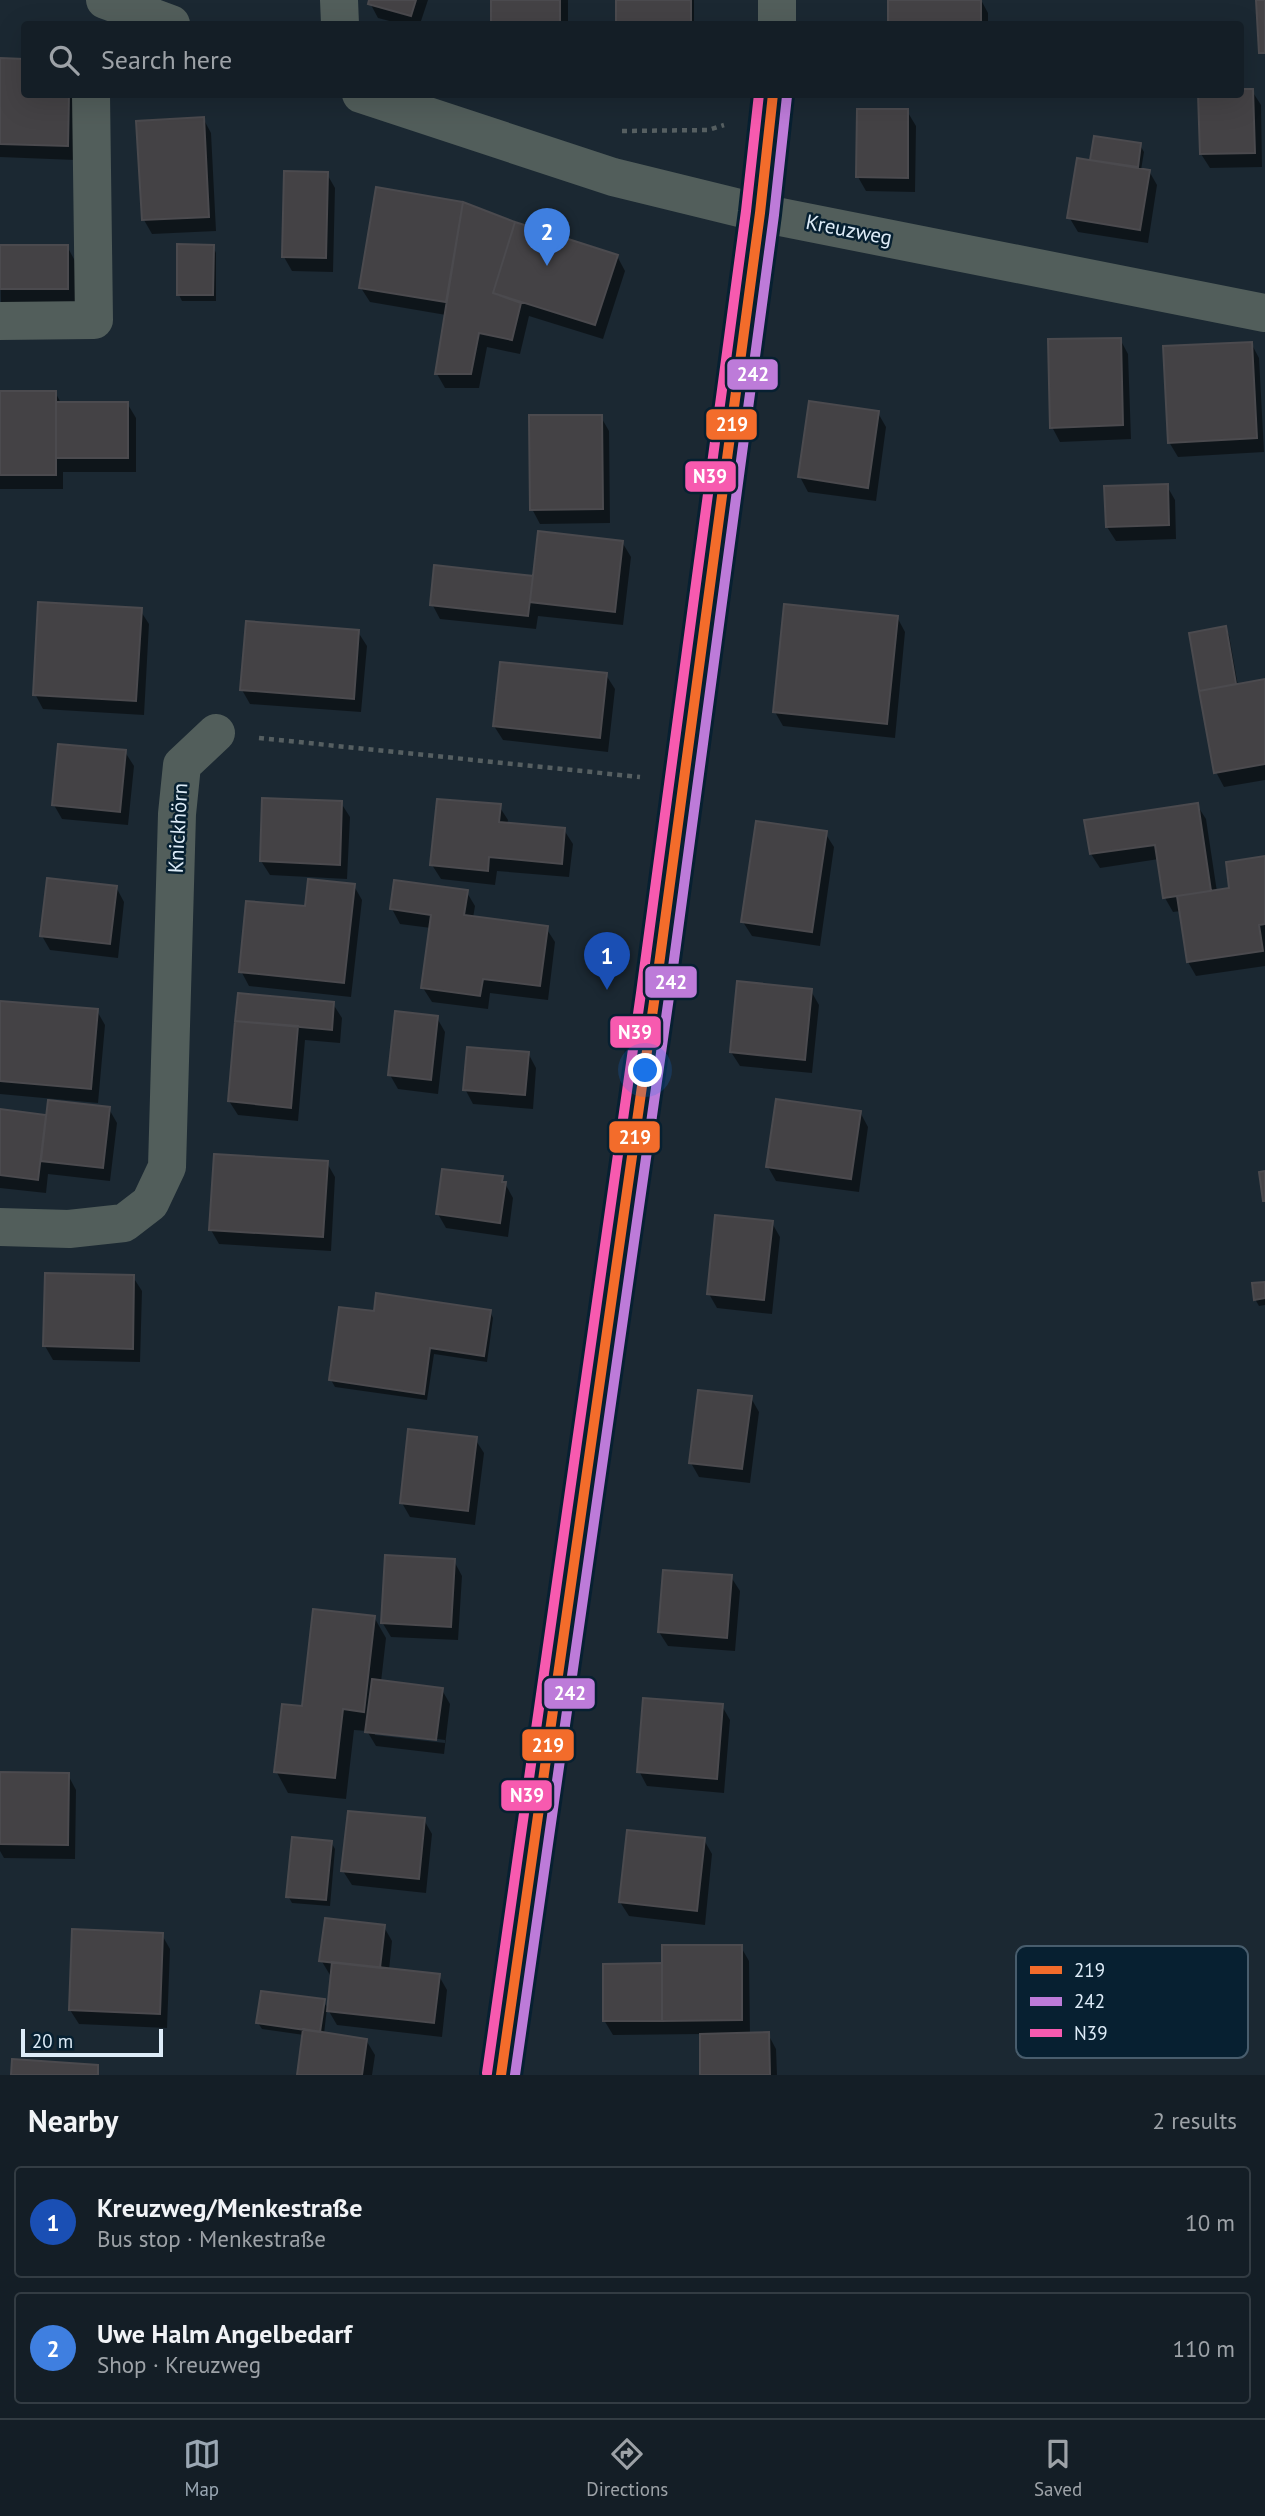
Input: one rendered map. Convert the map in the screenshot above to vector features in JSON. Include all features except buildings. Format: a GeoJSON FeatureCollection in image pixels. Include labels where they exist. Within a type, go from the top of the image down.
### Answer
{"type":"FeatureCollection","features":[{"type":"Feature","properties":{"kind":"street"},"geometry":{"type":"LineString","coordinates":[[90,0],[90,21]]}},
{"type":"Feature","properties":{"kind":"street"},"geometry":{"type":"LineString","coordinates":[[105,0],[163,21]]}},
{"type":"Feature","properties":{"kind":"street"},"geometry":{"type":"LineString","coordinates":[[339,0],[340,21]]}},
{"type":"Feature","properties":{"kind":"street"},"geometry":{"type":"LineString","coordinates":[[777,0],[777,21]]}},
{"type":"Feature","properties":{"kind":"street"},"geometry":{"type":"LineString","coordinates":[[0,321],[94,320],[91,98]]}},
{"type":"Feature","properties":{"kind":"street","name":"Kreuzweg"},"geometry":{"type":"LineString","coordinates":[[373,98],[612,177],[760,213],[1265,313]]}},
{"type":"Feature","properties":{"kind":"street"},"geometry":{"type":"LineString","coordinates":[[500,2075],[655,995],[760,213],[772,98]]}},
{"type":"Feature","properties":{"kind":"street","name":"Knickhörn"},"geometry":{"type":"LineString","coordinates":[[0,1227],[69,1228],[124,1223],[150,1203],[167,1167],[177,814],[182,765],[216,733]]}},
{"type":"Feature","properties":{"kind":"path"},"geometry":{"type":"LineString","coordinates":[[216,733],[683,782]]}},
{"type":"Feature","properties":{"kind":"transit line","name":"N39"},"geometry":{"type":"LineString","coordinates":[[487,2073],[641,993],[746,211],[759,98]]}},
{"type":"Feature","properties":{"kind":"transit line","name":"219"},"geometry":{"type":"LineString","coordinates":[[501,2075],[655,995],[760,213],[773,98]]}},
{"type":"Feature","properties":{"kind":"transit line","name":"242"},"geometry":{"type":"LineString","coordinates":[[515,2075],[669,997],[774,215],[787,98]]}},
{"type":"Feature","properties":{"kind":"place","name":"Uwe Halm Angelbedarf"},"geometry":{"type":"Point","coordinates":[547,266]}},
{"type":"Feature","properties":{"kind":"place","name":"Kreuzweg/Menkestraße"},"geometry":{"type":"Point","coordinates":[607,990]}}]}
